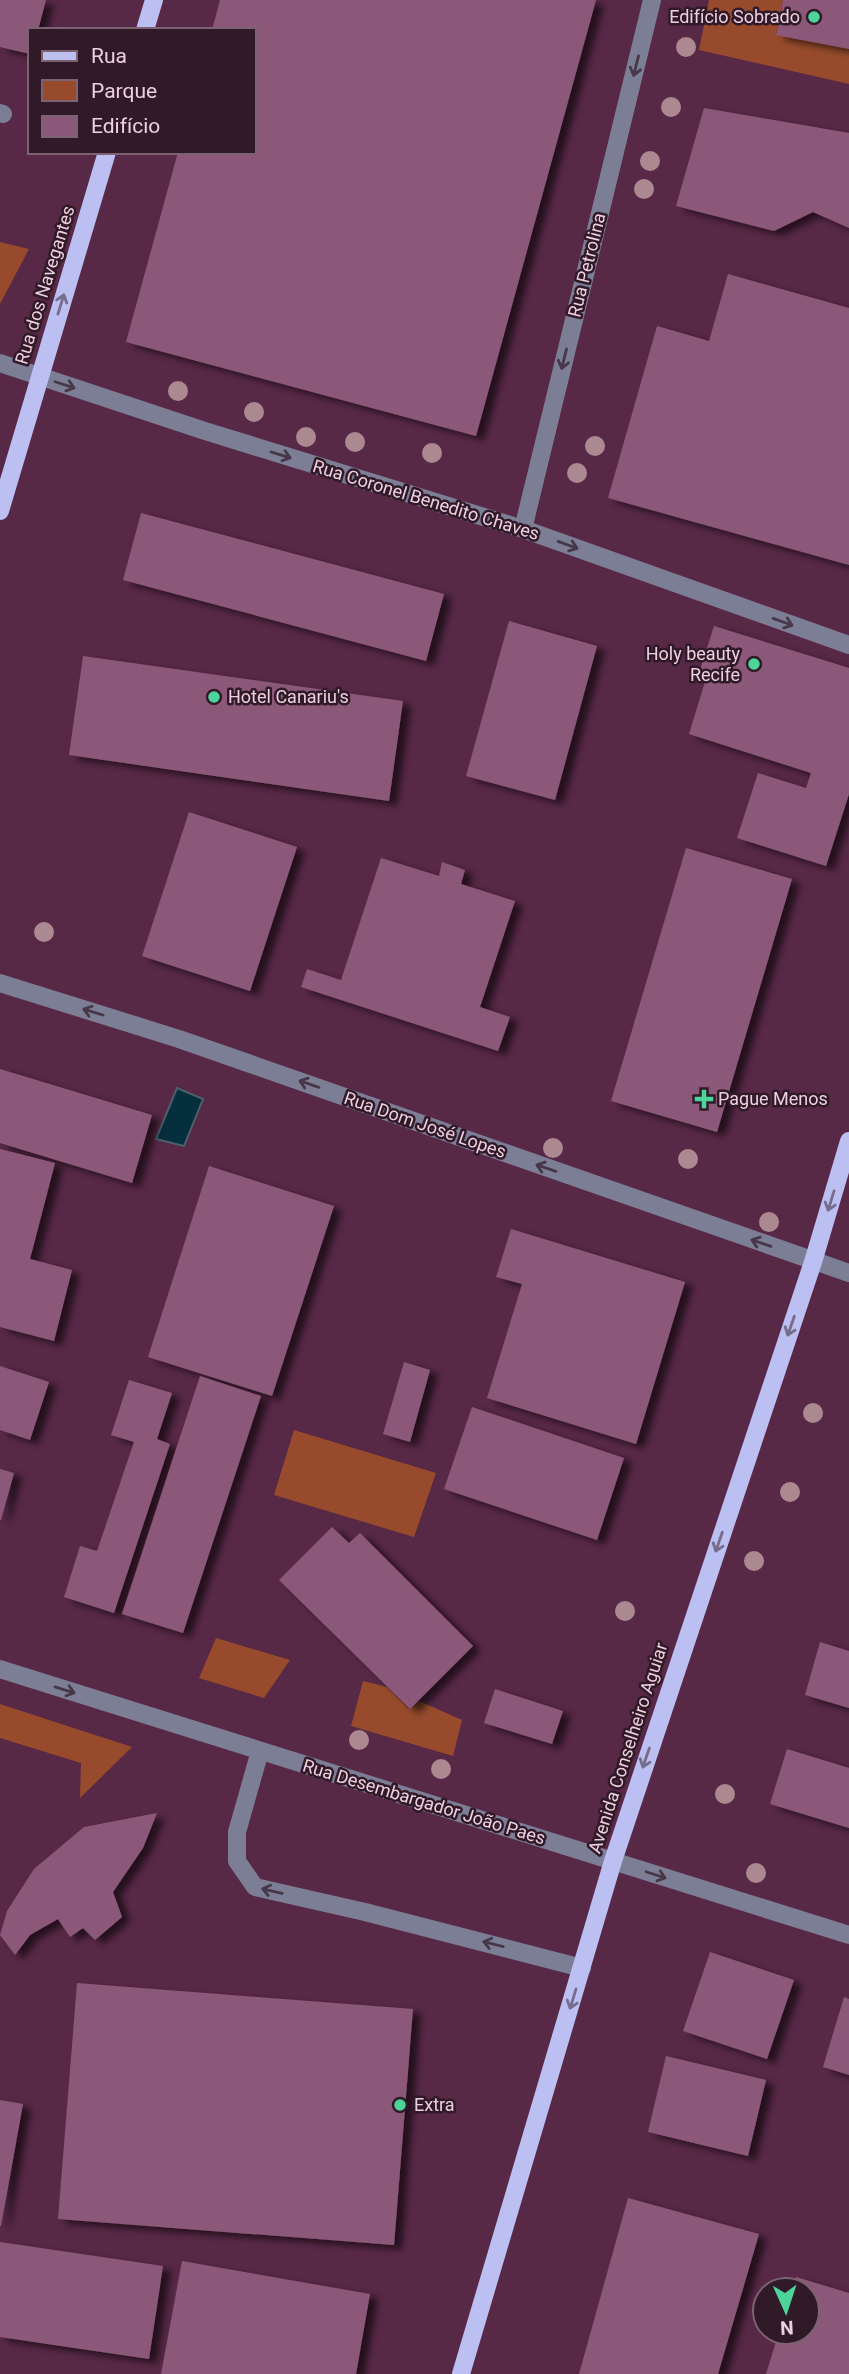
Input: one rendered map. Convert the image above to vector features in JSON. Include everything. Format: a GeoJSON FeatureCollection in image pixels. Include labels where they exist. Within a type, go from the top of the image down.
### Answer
{"type":"FeatureCollection","features":[{"type":"Feature","properties":{"kind":"main road"},"geometry":{"type":"LineString","coordinates":[[146,28],[154,0]]}},
{"type":"Feature","properties":{"kind":"main road","name":"Rua dos Navegantes"},"geometry":{"type":"LineString","coordinates":[[0,511],[106,154]]}},
{"type":"Feature","properties":{"kind":"main road","name":"Avenida Conselheiro Aguiar"},"geometry":{"type":"LineString","coordinates":[[461,2374],[613,1861],[813,1262],[849,1141]]}},
{"type":"Feature","properties":{"kind":"street","name":"Rua Petrolina"},"geometry":{"type":"LineString","coordinates":[[523,529],[652,0]]}},
{"type":"Feature","properties":{"kind":"street","name":"Rua Coronel Benedito Chaves"},"geometry":{"type":"LineString","coordinates":[[0,363],[205,431],[523,529],[849,645]]}},
{"type":"Feature","properties":{"kind":"street","name":"Rua Dom José Lopes"},"geometry":{"type":"LineString","coordinates":[[0,983],[179,1039],[849,1273]]}},
{"type":"Feature","properties":{"kind":"street","name":"Rua Desembargador João Paes"},"geometry":{"type":"LineString","coordinates":[[0,1669],[849,1935]]}},
{"type":"Feature","properties":{"kind":"street"},"geometry":{"type":"LineString","coordinates":[[260,1751],[237,1832],[237,1861],[255,1887],[365,1912],[582,1968]]}},
{"type":"Feature","properties":{"kind":"green space"},"geometry":{"type":"Polygon","coordinates":[[[709,0],[783,0],[776,34],[849,49],[849,84],[699,50],[709,0]]]}},
{"type":"Feature","properties":{"kind":"green space"},"geometry":{"type":"Polygon","coordinates":[[[0,242],[29,249],[0,304],[0,242]]]}},
{"type":"Feature","properties":{"kind":"green space"},"geometry":{"type":"Polygon","coordinates":[[[294,1430],[436,1473],[414,1537],[274,1495],[294,1430]]]}},
{"type":"Feature","properties":{"kind":"green space"},"geometry":{"type":"Polygon","coordinates":[[[216,1638],[290,1660],[264,1698],[199,1678],[216,1638]]]}},
{"type":"Feature","properties":{"kind":"green space"},"geometry":{"type":"Polygon","coordinates":[[[363,1681],[387,1687],[409,1709],[419,1701],[462,1720],[453,1756],[351,1726],[363,1681]]]}},
{"type":"Feature","properties":{"kind":"green space"},"geometry":{"type":"Polygon","coordinates":[[[0,1704],[132,1747],[80,1798],[81,1763],[0,1738],[0,1704]]]}},
{"type":"Feature","properties":{"kind":"water"},"geometry":{"type":"Polygon","coordinates":[[[177,1088],[203,1099],[184,1146],[156,1139],[177,1088]]]}},
{"type":"Feature","properties":{"kind":"building"},"geometry":{"type":"Polygon","coordinates":[[[0,0],[46,0],[39,28],[28,28],[28,54],[0,47],[0,0]]]}},
{"type":"Feature","properties":{"kind":"building"},"geometry":{"type":"Polygon","coordinates":[[[220,0],[596,0],[476,436],[126,342],[177,154],[256,154],[256,28],[213,28],[220,0]]]}},
{"type":"Feature","properties":{"kind":"building","name":"Edifício Sobrado"},"geometry":{"type":"Polygon","coordinates":[[[783,0],[849,0],[849,49],[776,35],[783,0]]]}},
{"type":"Feature","properties":{"kind":"building"},"geometry":{"type":"Polygon","coordinates":[[[704,108],[849,133],[849,228],[813,212],[774,231],[676,206],[704,108]]]}},
{"type":"Feature","properties":{"kind":"building"},"geometry":{"type":"Polygon","coordinates":[[[728,274],[849,308],[849,565],[608,498],[657,326],[709,341],[728,274]]]}},
{"type":"Feature","properties":{"kind":"building"},"geometry":{"type":"Polygon","coordinates":[[[141,513],[444,594],[426,661],[123,580],[141,513]]]}},
{"type":"Feature","properties":{"kind":"building"},"geometry":{"type":"Polygon","coordinates":[[[509,621],[597,646],[555,800],[466,776],[509,621]]]}},
{"type":"Feature","properties":{"kind":"building"},"geometry":{"type":"Polygon","coordinates":[[[714,626],[849,668],[849,794],[826,866],[737,838],[758,773],[806,788],[811,773],[689,734],[707,675],[699,673],[714,626]]]}},
{"type":"Feature","properties":{"kind":"building"},"geometry":{"type":"Polygon","coordinates":[[[83,656],[403,701],[389,801],[69,755],[83,656]]]}},
{"type":"Feature","properties":{"kind":"building"},"geometry":{"type":"Polygon","coordinates":[[[189,812],[297,847],[250,991],[142,956],[189,812]]]}},
{"type":"Feature","properties":{"kind":"building"},"geometry":{"type":"Polygon","coordinates":[[[686,848],[792,879],[717,1132],[611,1101],[686,848]]]}},
{"type":"Feature","properties":{"kind":"building"},"geometry":{"type":"Polygon","coordinates":[[[381,858],[439,876],[442,862],[465,870],[461,884],[515,901],[480,1007],[510,1017],[498,1051],[301,987],[307,969],[341,980],[381,858]]]}},
{"type":"Feature","properties":{"kind":"building"},"geometry":{"type":"Polygon","coordinates":[[[0,1069],[152,1115],[132,1183],[0,1143],[0,1069]]]}},
{"type":"Feature","properties":{"kind":"building"},"geometry":{"type":"Polygon","coordinates":[[[0,1149],[55,1163],[30,1259],[72,1270],[54,1341],[0,1327],[0,1149]]]}},
{"type":"Feature","properties":{"kind":"building"},"geometry":{"type":"Polygon","coordinates":[[[209,1166],[334,1206],[272,1396],[148,1357],[209,1166]]]}},
{"type":"Feature","properties":{"kind":"building"},"geometry":{"type":"Polygon","coordinates":[[[511,1229],[685,1282],[636,1444],[487,1398],[522,1284],[496,1277],[511,1229]]]}},
{"type":"Feature","properties":{"kind":"building"},"geometry":{"type":"Polygon","coordinates":[[[404,1362],[430,1370],[410,1442],[383,1434],[404,1362]]]}},
{"type":"Feature","properties":{"kind":"building"},"geometry":{"type":"Polygon","coordinates":[[[0,1366],[49,1382],[30,1440],[0,1430],[0,1366]]]}},
{"type":"Feature","properties":{"kind":"building"},"geometry":{"type":"Polygon","coordinates":[[[200,1376],[261,1396],[183,1633],[122,1614],[200,1376]]]}},
{"type":"Feature","properties":{"kind":"building"},"geometry":{"type":"Polygon","coordinates":[[[129,1380],[172,1393],[157,1439],[170,1444],[114,1613],[64,1597],[80,1546],[97,1551],[134,1442],[111,1435],[129,1380]]]}},
{"type":"Feature","properties":{"kind":"building"},"geometry":{"type":"Polygon","coordinates":[[[472,1407],[624,1458],[597,1540],[444,1489],[472,1407]]]}},
{"type":"Feature","properties":{"kind":"building"},"geometry":{"type":"Polygon","coordinates":[[[0,1469],[14,1473],[1,1520],[0,1520],[0,1469]]]}},
{"type":"Feature","properties":{"kind":"building"},"geometry":{"type":"Polygon","coordinates":[[[332,1527],[349,1543],[360,1533],[473,1646],[410,1709],[279,1580],[332,1527]]]}},
{"type":"Feature","properties":{"kind":"building"},"geometry":{"type":"Polygon","coordinates":[[[820,1642],[849,1651],[849,1708],[805,1695],[820,1642]]]}},
{"type":"Feature","properties":{"kind":"building"},"geometry":{"type":"Polygon","coordinates":[[[495,1689],[563,1711],[552,1744],[484,1723],[495,1689]]]}},
{"type":"Feature","properties":{"kind":"building"},"geometry":{"type":"Polygon","coordinates":[[[787,1749],[849,1768],[849,1828],[770,1804],[787,1749]]]}},
{"type":"Feature","properties":{"kind":"building"},"geometry":{"type":"Polygon","coordinates":[[[157,1813],[143,1848],[113,1892],[122,1917],[95,1940],[83,1928],[70,1937],[58,1919],[30,1935],[15,1955],[0,1935],[7,1911],[34,1869],[84,1827],[157,1813]]]}},
{"type":"Feature","properties":{"kind":"building"},"geometry":{"type":"Polygon","coordinates":[[[710,1952],[794,1980],[767,2059],[683,2031],[710,1952]]]}},
{"type":"Feature","properties":{"kind":"building"},"geometry":{"type":"Polygon","coordinates":[[[77,1983],[413,2009],[394,2245],[58,2219],[77,1983]]]}},
{"type":"Feature","properties":{"kind":"building"},"geometry":{"type":"Polygon","coordinates":[[[844,1997],[849,1999],[849,2075],[823,2067],[844,1997]]]}},
{"type":"Feature","properties":{"kind":"building"},"geometry":{"type":"Polygon","coordinates":[[[666,2056],[766,2080],[748,2156],[648,2132],[666,2056]]]}},
{"type":"Feature","properties":{"kind":"building"},"geometry":{"type":"Polygon","coordinates":[[[0,2100],[23,2104],[1,2226],[0,2226],[0,2100]]]}},
{"type":"Feature","properties":{"kind":"building"},"geometry":{"type":"Polygon","coordinates":[[[628,2198],[759,2234],[718,2374],[579,2374],[628,2198]]]}},
{"type":"Feature","properties":{"kind":"building"},"geometry":{"type":"Polygon","coordinates":[[[0,2242],[163,2266],[149,2359],[0,2337],[0,2242]]]}},
{"type":"Feature","properties":{"kind":"building"},"geometry":{"type":"Polygon","coordinates":[[[182,2261],[370,2294],[356,2374],[161,2374],[182,2261]]]}},
{"type":"Feature","properties":{"kind":"building"},"geometry":{"type":"Polygon","coordinates":[[[821,2285],[849,2293],[849,2374],[766,2374],[775,2346],[821,2346],[821,2285]]]}},
{"type":"Feature","properties":{"kind":"place","name":"Edifício Sobrado"},"geometry":{"type":"Point","coordinates":[814,17]}},
{"type":"Feature","properties":{"kind":"place","name":"Holy beauty Recife"},"geometry":{"type":"Point","coordinates":[754,664]}},
{"type":"Feature","properties":{"kind":"place","name":"Hotel Canariu's"},"geometry":{"type":"Point","coordinates":[214,697]}},
{"type":"Feature","properties":{"kind":"place","name":"Pague Menos"},"geometry":{"type":"Point","coordinates":[704,1099]}},
{"type":"Feature","properties":{"kind":"place","name":"Extra"},"geometry":{"type":"Point","coordinates":[400,2105]}}]}
